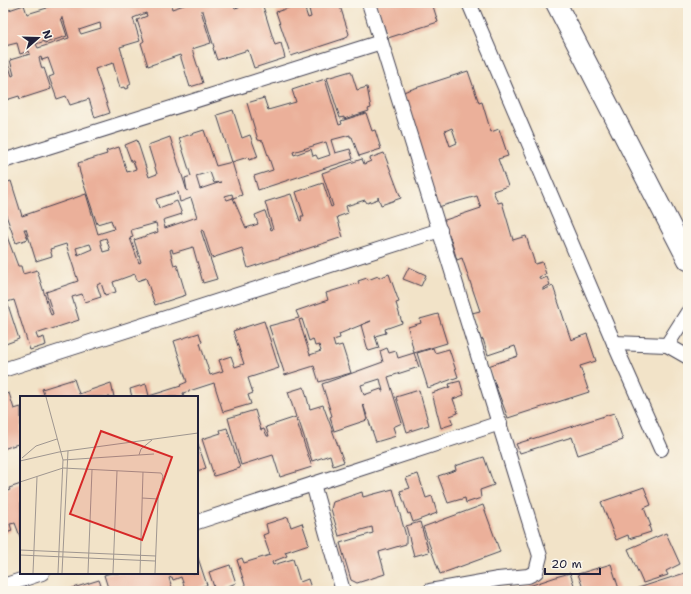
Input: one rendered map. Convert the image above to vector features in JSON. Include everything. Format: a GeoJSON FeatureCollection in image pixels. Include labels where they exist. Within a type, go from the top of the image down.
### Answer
{"type":"FeatureCollection","features":[{"type":"Feature","properties":{"kind":"main road"},"geometry":{"type":"LineString","coordinates":[[556,3],[688,260]]}},
{"type":"Feature","properties":{"kind":"street"},"geometry":{"type":"LineString","coordinates":[[369,3],[540,556],[536,572],[528,576],[498,578],[430,591]]}},
{"type":"Feature","properties":{"kind":"street"},"geometry":{"type":"LineString","coordinates":[[469,3],[614,343],[661,449]]}},
{"type":"Feature","properties":{"kind":"street"},"geometry":{"type":"LineString","coordinates":[[3,161],[381,42]]}},
{"type":"Feature","properties":{"kind":"street"},"geometry":{"type":"LineString","coordinates":[[3,370],[440,230]]}},
{"type":"Feature","properties":{"kind":"street"},"geometry":{"type":"LineString","coordinates":[[667,345],[688,312]]}},
{"type":"Feature","properties":{"kind":"street"},"geometry":{"type":"LineString","coordinates":[[614,343],[667,345],[688,357]]}},
{"type":"Feature","properties":{"kind":"street"},"geometry":{"type":"LineString","coordinates":[[198,522],[500,423]]}},
{"type":"Feature","properties":{"kind":"street"},"geometry":{"type":"LineString","coordinates":[[313,484],[343,591]]}},
{"type":"Feature","properties":{"kind":"street"},"geometry":{"type":"LineString","coordinates":[[3,586],[39,574]]}},
{"type":"Feature","properties":{"kind":"building"},"geometry":{"type":"Polygon","coordinates":[[[46,3],[107,3],[108,5],[114,3],[128,3],[129,6],[136,3],[177,3],[171,5],[172,9],[187,4],[186,3],[233,3],[235,8],[252,3],[262,3],[275,45],[281,43],[285,58],[254,68],[248,50],[217,60],[203,11],[201,11],[211,43],[192,49],[203,83],[190,87],[180,55],[148,66],[141,43],[144,41],[137,20],[147,16],[146,13],[133,18],[140,41],[120,47],[131,84],[128,86],[129,88],[120,88],[113,63],[95,69],[110,113],[95,118],[89,99],[70,105],[66,96],[57,99],[49,77],[54,75],[48,58],[42,60],[41,57],[39,58],[42,69],[44,68],[51,89],[20,99],[19,96],[3,101],[3,59],[6,58],[12,76],[14,75],[10,60],[30,54],[29,51],[20,54],[17,43],[5,46],[3,38],[3,12],[24,5],[27,14],[47,8],[46,3]],[[61,18],[67,36],[45,43],[45,41],[36,44],[38,48],[69,38],[63,18],[61,18]],[[100,23],[79,30],[81,34],[101,28],[100,23]]]}},
{"type":"Feature","properties":{"kind":"building"},"geometry":{"type":"Polygon","coordinates":[[[303,3],[316,3],[317,7],[328,3],[339,3],[349,34],[346,38],[291,56],[276,12],[303,3]],[[308,5],[304,6],[308,18],[311,17],[308,5]]]}},
{"type":"Feature","properties":{"kind":"building"},"geometry":{"type":"Polygon","coordinates":[[[376,3],[432,3],[438,22],[388,38],[376,3]]]}},
{"type":"Feature","properties":{"kind":"building"},"geometry":{"type":"Polygon","coordinates":[[[351,71],[357,90],[367,87],[371,108],[368,109],[369,111],[344,119],[344,117],[340,118],[327,78],[351,71]]]}},
{"type":"Feature","properties":{"kind":"building"},"geometry":{"type":"Polygon","coordinates":[[[468,71],[479,103],[482,102],[491,132],[499,129],[508,156],[498,159],[508,186],[493,191],[498,203],[502,202],[513,240],[526,236],[535,264],[542,262],[546,274],[539,277],[540,280],[547,277],[550,285],[543,288],[543,290],[553,286],[571,340],[587,334],[596,361],[580,366],[589,392],[508,418],[488,366],[518,356],[515,346],[488,355],[483,339],[481,340],[472,313],[480,311],[462,258],[457,260],[449,234],[446,235],[442,221],[481,208],[477,196],[438,207],[411,126],[414,125],[403,92],[468,71]],[[452,128],[445,131],[450,146],[457,143],[452,128]]]}},
{"type":"Feature","properties":{"kind":"building"},"geometry":{"type":"Polygon","coordinates":[[[325,79],[339,125],[342,124],[341,121],[366,113],[372,131],[375,130],[381,149],[359,156],[350,135],[331,140],[335,153],[350,149],[353,159],[258,190],[254,176],[273,170],[263,141],[258,140],[247,103],[264,98],[268,110],[296,102],[292,90],[325,79]],[[326,142],[293,152],[294,155],[311,149],[313,156],[316,155],[318,159],[330,155],[326,142]]]}},
{"type":"Feature","properties":{"kind":"building"},"geometry":{"type":"Polygon","coordinates":[[[233,110],[242,138],[250,135],[258,157],[249,160],[248,157],[232,162],[217,115],[233,110]]]}},
{"type":"Feature","properties":{"kind":"building"},"geometry":{"type":"Polygon","coordinates":[[[204,130],[216,166],[232,162],[242,195],[233,198],[246,228],[258,224],[255,215],[265,211],[271,230],[273,229],[265,202],[291,194],[300,221],[302,220],[301,216],[304,216],[296,192],[323,183],[331,207],[333,206],[322,173],[362,159],[364,164],[371,161],[370,158],[384,153],[401,198],[381,205],[378,197],[378,199],[367,203],[365,200],[346,206],[348,213],[337,217],[343,237],[248,268],[242,248],[212,258],[203,230],[201,231],[217,279],[203,283],[193,247],[173,253],[172,249],[170,250],[174,266],[177,265],[186,295],[155,305],[146,278],[137,281],[135,274],[113,282],[116,292],[105,295],[101,283],[97,285],[101,297],[85,302],[82,294],[72,297],[79,320],[36,334],[38,339],[44,337],[46,345],[30,350],[14,300],[7,302],[19,339],[3,345],[3,301],[5,301],[3,294],[3,226],[18,266],[21,266],[23,274],[37,270],[51,315],[53,314],[46,292],[78,281],[66,244],[50,249],[52,256],[36,261],[26,229],[24,229],[28,239],[16,243],[3,207],[3,184],[11,181],[22,216],[86,194],[98,234],[114,229],[111,220],[97,224],[78,163],[107,154],[106,151],[119,147],[127,172],[136,169],[133,161],[131,161],[125,145],[137,140],[149,177],[157,174],[148,145],[170,137],[187,191],[185,178],[191,176],[179,138],[204,130]],[[210,172],[196,176],[200,189],[221,182],[214,183],[210,172]],[[178,192],[156,199],[159,208],[177,201],[182,214],[163,220],[165,228],[197,217],[191,198],[180,202],[178,192]],[[232,194],[225,196],[227,200],[233,198],[232,194]],[[156,223],[131,230],[133,237],[130,238],[139,263],[141,262],[134,240],[158,232],[156,223]],[[106,238],[100,240],[103,252],[110,250],[106,238]],[[90,244],[76,248],[78,255],[92,249],[90,244]]]}},
{"type":"Feature","properties":{"kind":"building"},"geometry":{"type":"Polygon","coordinates":[[[409,267],[426,275],[421,286],[403,279],[409,267]]]}},
{"type":"Feature","properties":{"kind":"building"},"geometry":{"type":"Polygon","coordinates":[[[389,274],[399,302],[396,303],[402,323],[385,329],[386,333],[375,336],[379,348],[368,350],[361,325],[339,334],[340,338],[333,340],[335,347],[342,345],[351,373],[319,382],[314,366],[285,375],[269,326],[299,318],[296,311],[328,300],[326,293],[359,283],[358,281],[367,278],[368,280],[378,276],[379,278],[389,274]],[[302,319],[299,320],[310,355],[321,351],[319,345],[315,346],[313,339],[309,341],[302,319]]]}},
{"type":"Feature","properties":{"kind":"building"},"geometry":{"type":"Polygon","coordinates":[[[438,314],[447,343],[414,353],[408,327],[421,323],[420,319],[438,314]]]}},
{"type":"Feature","properties":{"kind":"building"},"geometry":{"type":"Polygon","coordinates":[[[264,321],[279,368],[248,378],[253,393],[248,395],[251,404],[223,412],[214,383],[183,393],[184,396],[149,396],[181,386],[180,385],[187,382],[174,341],[199,333],[202,342],[200,343],[210,375],[223,371],[219,360],[231,356],[235,367],[244,364],[233,331],[264,321]]]}},
{"type":"Feature","properties":{"kind":"building"},"geometry":{"type":"Polygon","coordinates":[[[387,348],[389,353],[396,351],[398,358],[414,353],[419,367],[388,377],[402,423],[393,427],[396,436],[376,442],[363,404],[367,420],[334,431],[330,417],[332,416],[322,384],[383,362],[380,351],[387,348]],[[380,379],[361,385],[364,395],[381,389],[383,391],[380,379]]]}},
{"type":"Feature","properties":{"kind":"building"},"geometry":{"type":"Polygon","coordinates":[[[433,348],[435,353],[449,349],[458,377],[428,388],[417,353],[433,348]]]}},
{"type":"Feature","properties":{"kind":"building"},"geometry":{"type":"Polygon","coordinates":[[[74,379],[79,394],[111,383],[114,396],[45,396],[42,389],[74,379]]]}},
{"type":"Feature","properties":{"kind":"building"},"geometry":{"type":"Polygon","coordinates":[[[460,381],[464,395],[453,399],[458,413],[450,416],[453,424],[441,428],[432,393],[450,387],[449,384],[460,381]]]}},
{"type":"Feature","properties":{"kind":"building"},"geometry":{"type":"Polygon","coordinates":[[[146,384],[149,396],[132,396],[130,389],[146,384]]]}},
{"type":"Feature","properties":{"kind":"building"},"geometry":{"type":"Polygon","coordinates":[[[304,387],[310,409],[323,405],[344,462],[333,466],[330,455],[312,461],[298,418],[296,419],[312,467],[280,477],[273,455],[241,465],[228,418],[255,410],[261,430],[264,429],[267,436],[269,436],[266,427],[296,417],[288,392],[304,387]]]}},
{"type":"Feature","properties":{"kind":"building"},"geometry":{"type":"Polygon","coordinates":[[[419,390],[429,425],[407,432],[396,397],[419,390]]]}},
{"type":"Feature","properties":{"kind":"building"},"geometry":{"type":"Polygon","coordinates":[[[9,393],[14,409],[20,407],[20,443],[3,449],[3,395],[9,393]]]}},
{"type":"Feature","properties":{"kind":"building"},"geometry":{"type":"Polygon","coordinates":[[[614,413],[623,440],[578,455],[572,437],[520,453],[516,444],[614,413]]]}},
{"type":"Feature","properties":{"kind":"building"},"geometry":{"type":"Polygon","coordinates":[[[227,428],[240,468],[214,476],[202,439],[221,433],[220,430],[227,428]]]}},
{"type":"Feature","properties":{"kind":"building"},"geometry":{"type":"Polygon","coordinates":[[[198,444],[206,468],[198,471],[198,444]]]}},
{"type":"Feature","properties":{"kind":"building"},"geometry":{"type":"Polygon","coordinates":[[[484,457],[494,485],[480,490],[481,498],[466,503],[465,498],[448,503],[438,476],[456,470],[455,466],[484,457]]]}},
{"type":"Feature","properties":{"kind":"building"},"geometry":{"type":"Polygon","coordinates":[[[418,474],[426,498],[432,496],[437,513],[413,522],[410,513],[408,514],[400,491],[410,488],[406,478],[418,474]]]}},
{"type":"Feature","properties":{"kind":"building"},"geometry":{"type":"Polygon","coordinates":[[[20,484],[20,536],[15,523],[10,524],[12,531],[3,534],[3,487],[5,492],[10,490],[9,488],[20,484]]]}},
{"type":"Feature","properties":{"kind":"building"},"geometry":{"type":"Polygon","coordinates":[[[644,487],[651,505],[644,508],[651,526],[649,526],[651,532],[629,539],[628,535],[616,540],[601,502],[644,487]]]}},
{"type":"Feature","properties":{"kind":"building"},"geometry":{"type":"Polygon","coordinates":[[[393,489],[406,536],[406,544],[379,552],[385,574],[357,583],[351,580],[340,543],[373,533],[372,527],[339,536],[331,509],[333,502],[362,492],[363,497],[393,489]]]}},
{"type":"Feature","properties":{"kind":"building"},"geometry":{"type":"Polygon","coordinates":[[[483,505],[500,552],[440,574],[423,527],[483,505]]]}},
{"type":"Feature","properties":{"kind":"building"},"geometry":{"type":"Polygon","coordinates":[[[288,517],[291,527],[302,523],[309,544],[285,552],[287,556],[272,562],[273,565],[293,559],[300,582],[308,579],[312,591],[247,591],[237,560],[242,558],[244,563],[270,555],[263,535],[268,533],[266,524],[288,517]]]}},
{"type":"Feature","properties":{"kind":"building"},"geometry":{"type":"Polygon","coordinates":[[[420,522],[429,552],[414,556],[406,526],[420,522]]]}},
{"type":"Feature","properties":{"kind":"building"},"geometry":{"type":"Polygon","coordinates":[[[666,533],[680,564],[666,571],[668,575],[643,583],[628,549],[666,533]]]}},
{"type":"Feature","properties":{"kind":"building"},"geometry":{"type":"Polygon","coordinates":[[[198,558],[207,585],[186,591],[181,577],[173,580],[172,577],[169,578],[173,591],[109,591],[104,575],[198,574],[198,558]]]}},
{"type":"Feature","properties":{"kind":"building"},"geometry":{"type":"Polygon","coordinates":[[[611,564],[619,589],[613,591],[584,591],[578,574],[611,564]]]}},
{"type":"Feature","properties":{"kind":"building"},"geometry":{"type":"Polygon","coordinates":[[[230,565],[236,583],[226,587],[227,591],[220,591],[220,589],[215,590],[209,572],[230,565]]]}},
{"type":"Feature","properties":{"kind":"building"},"geometry":{"type":"Polygon","coordinates":[[[688,572],[688,591],[629,591],[688,572]]]}},
{"type":"Feature","properties":{"kind":"building"},"geometry":{"type":"Polygon","coordinates":[[[570,573],[576,591],[514,591],[559,576],[570,573]]]}},
{"type":"Feature","properties":{"kind":"building"},"geometry":{"type":"Polygon","coordinates":[[[99,580],[102,588],[105,587],[106,591],[71,591],[70,589],[99,580]]]}}]}
